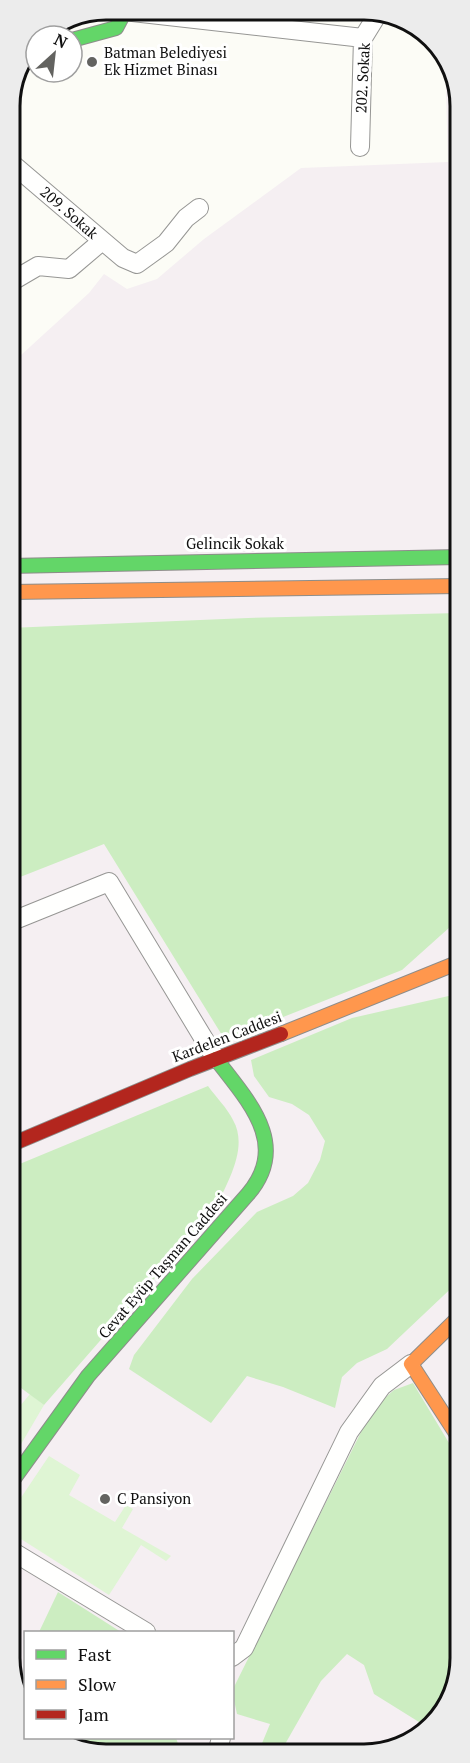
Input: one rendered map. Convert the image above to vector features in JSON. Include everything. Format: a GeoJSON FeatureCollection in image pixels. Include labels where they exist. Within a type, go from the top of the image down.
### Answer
{"type":"FeatureCollection","features":[{"type":"Feature","properties":{"kind":"street"},"geometry":{"type":"LineString","coordinates":[[84,37],[116,28],[117,20]]}},
{"type":"Feature","properties":{"kind":"street"},"geometry":{"type":"LineString","coordinates":[[206,20],[363,38]]}},
{"type":"Feature","properties":{"kind":"street","name":"202. Sokak"},"geometry":{"type":"LineString","coordinates":[[360,147],[363,38],[374,21]]}},
{"type":"Feature","properties":{"kind":"street","name":"209. Sokak"},"geometry":{"type":"LineString","coordinates":[[20,171],[123,258],[137,264],[166,243],[186,218],[199,208]]}},
{"type":"Feature","properties":{"kind":"street","name":"209. Sokak"},"geometry":{"type":"LineString","coordinates":[[20,277],[38,266],[69,269],[102,241]]}},
{"type":"Feature","properties":{"kind":"street","name":"Gelincik Sokak"},"geometry":{"type":"LineString","coordinates":[[20,566],[450,557]]}},
{"type":"Feature","properties":{"kind":"street"},"geometry":{"type":"LineString","coordinates":[[20,592],[450,586]]}},
{"type":"Feature","properties":{"kind":"street"},"geometry":{"type":"LineString","coordinates":[[20,918],[109,882],[216,1059]]}},
{"type":"Feature","properties":{"kind":"street","name":"Kardelen Caddesi"},"geometry":{"type":"LineString","coordinates":[[20,1141],[216,1059],[383,995],[450,964]]}},
{"type":"Feature","properties":{"kind":"street","name":"Cevat Eyüp Taşman Caddesi"},"geometry":{"type":"LineString","coordinates":[[20,1468],[35,1444],[89,1376],[235,1209],[257,1182],[265,1167],[267,1138],[260,1122],[216,1059]]}},
{"type":"Feature","properties":{"kind":"street"},"geometry":{"type":"LineString","coordinates":[[234,1655],[244,1647],[349,1432],[382,1386],[411,1364],[450,1326]]}},
{"type":"Feature","properties":{"kind":"street"},"geometry":{"type":"LineString","coordinates":[[411,1364],[450,1424]]}},
{"type":"Feature","properties":{"kind":"street"},"geometry":{"type":"LineString","coordinates":[[20,1556],[144,1631]]}},
{"type":"Feature","properties":{"kind":"shaded area"},"geometry":{"type":"Polygon","coordinates":[[[446,77],[450,94],[449,1674],[436,1705],[425,1718],[412,1729],[387,1741],[364,1744],[106,1744],[89,1742],[79,1739],[234,1739],[234,1631],[24,1631],[24,1685],[22,1680],[20,1669],[20,356],[89,293],[104,274],[127,289],[157,279],[204,239],[301,168],[448,162],[446,77]]]}},
{"type":"Feature","properties":{"kind":"green space"},"geometry":{"type":"Polygon","coordinates":[[[450,613],[450,927],[402,970],[225,1040],[104,844],[20,877],[20,628],[248,618],[450,613]]]}},
{"type":"Feature","properties":{"kind":"green space"},"geometry":{"type":"Polygon","coordinates":[[[450,996],[450,1289],[387,1349],[357,1363],[342,1377],[335,1408],[283,1387],[247,1376],[211,1423],[129,1369],[134,1355],[192,1279],[257,1212],[293,1196],[308,1183],[320,1160],[325,1141],[309,1115],[292,1104],[269,1097],[254,1076],[251,1060],[352,1018],[450,996]]]}},
{"type":"Feature","properties":{"kind":"green space"},"geometry":{"type":"Polygon","coordinates":[[[208,1086],[233,1120],[239,1142],[238,1154],[230,1177],[215,1209],[44,1405],[21,1388],[20,1164],[208,1086]]]}},
{"type":"Feature","properties":{"kind":"green space"},"geometry":{"type":"Polygon","coordinates":[[[413,1383],[450,1445],[450,1663],[444,1690],[436,1705],[420,1722],[374,1694],[364,1665],[347,1654],[321,1681],[285,1744],[262,1744],[270,1724],[237,1714],[234,1687],[373,1408],[394,1390],[413,1383]]]}},
{"type":"Feature","properties":{"kind":"green space"},"geometry":{"type":"Polygon","coordinates":[[[30,1394],[44,1405],[20,1446],[20,1406],[30,1394]]]}},
{"type":"Feature","properties":{"kind":"green space"},"geometry":{"type":"Polygon","coordinates":[[[49,1456],[80,1475],[69,1495],[115,1522],[126,1505],[133,1509],[122,1528],[171,1556],[166,1561],[141,1545],[109,1595],[20,1538],[20,1499],[49,1456]]]}},
{"type":"Feature","properties":{"kind":"green space"},"geometry":{"type":"Polygon","coordinates":[[[58,1592],[119,1631],[39,1631],[58,1592]]]}},
{"type":"Feature","properties":{"kind":"green space"},"geometry":{"type":"Polygon","coordinates":[[[79,1739],[176,1739],[178,1744],[106,1744],[79,1739]]]}},
{"type":"Feature","properties":{"kind":"traffic: fast"},"geometry":{"type":"LineString","coordinates":[[84,37],[116,28],[120,20]]}},
{"type":"Feature","properties":{"kind":"traffic: fast"},"geometry":{"type":"LineString","coordinates":[[20,566],[450,557]]}},
{"type":"Feature","properties":{"kind":"traffic: fast"},"geometry":{"type":"LineString","coordinates":[[20,1470],[88,1376],[248,1194],[260,1176],[266,1158],[265,1140],[260,1123],[240,1090],[216,1059]]}},
{"type":"Feature","properties":{"kind":"traffic: slow"},"geometry":{"type":"LineString","coordinates":[[20,592],[450,586]]}},
{"type":"Feature","properties":{"kind":"traffic: slow"},"geometry":{"type":"LineString","coordinates":[[281,1034],[450,966]]}},
{"type":"Feature","properties":{"kind":"traffic: slow"},"geometry":{"type":"LineString","coordinates":[[450,1326],[411,1364],[450,1424]]}},
{"type":"Feature","properties":{"kind":"traffic: jam"},"geometry":{"type":"LineString","coordinates":[[20,1141],[190,1069],[281,1034]]}},
{"type":"Feature","properties":{"kind":"place","name":"Batman Belediyesi Ek Hizmet Binası"},"geometry":{"type":"Point","coordinates":[92,62]}},
{"type":"Feature","properties":{"kind":"place","name":"C Pansiyon"},"geometry":{"type":"Point","coordinates":[105,1499]}}]}
